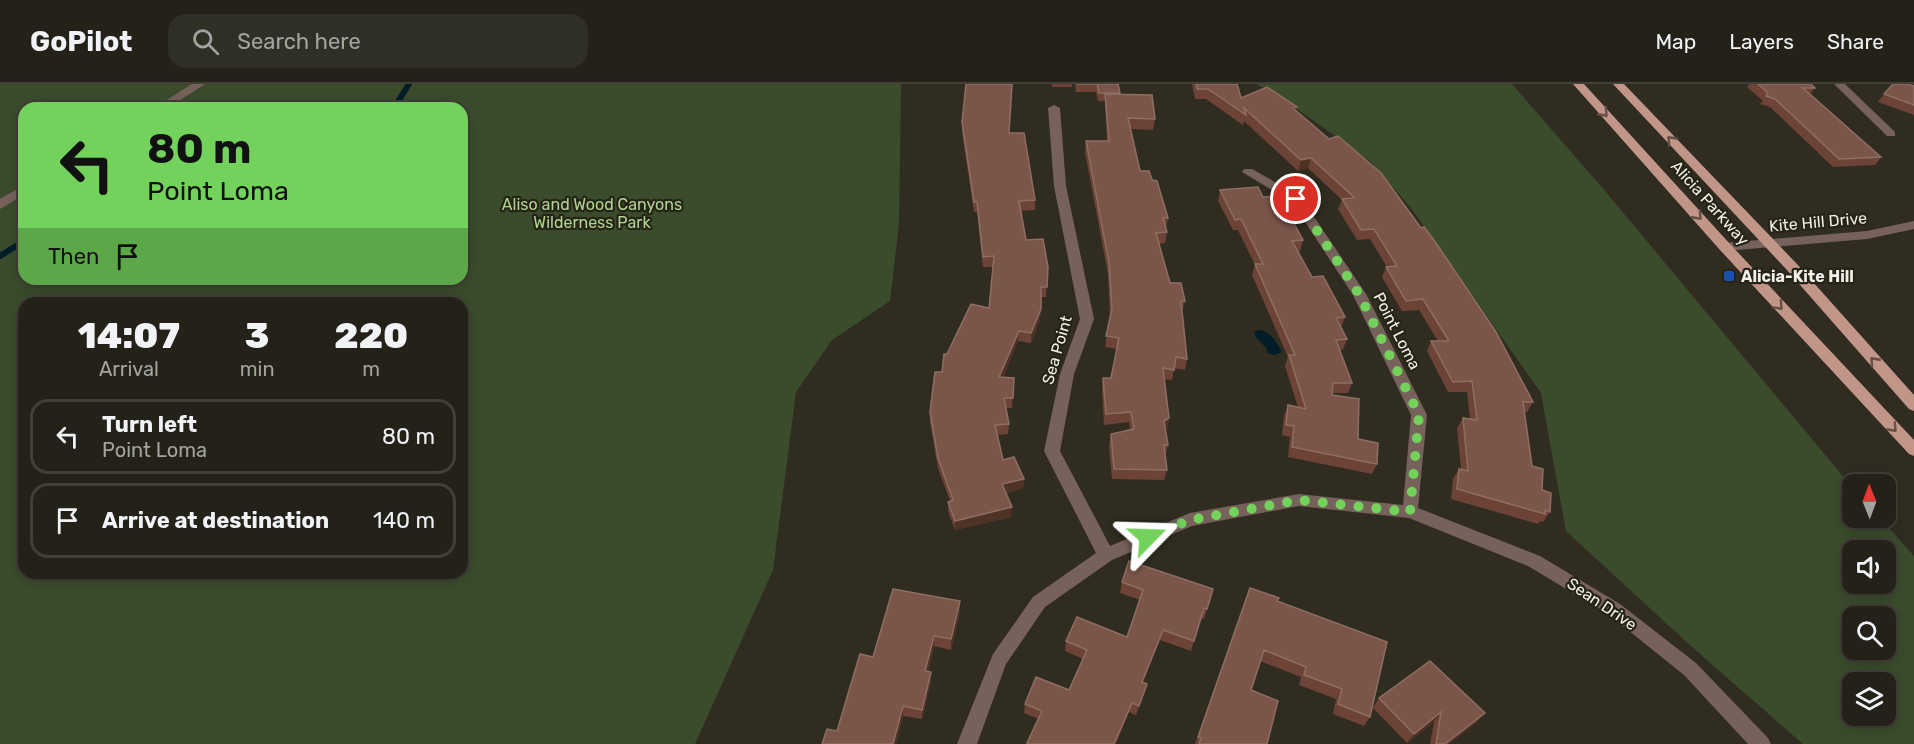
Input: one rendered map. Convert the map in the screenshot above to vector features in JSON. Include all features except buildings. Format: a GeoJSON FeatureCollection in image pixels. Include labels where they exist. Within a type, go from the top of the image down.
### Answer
{"type":"FeatureCollection","features":[{"type":"Feature","properties":{"kind":"main road","name":"Alicia Parkway"},"geometry":{"type":"LineString","coordinates":[[1578,84],[1725,248],[1914,450]]}},
{"type":"Feature","properties":{"kind":"main road","name":"Alicia Parkway"},"geometry":{"type":"LineString","coordinates":[[1618,84],[1769,243],[1914,405]]}},
{"type":"Feature","properties":{"kind":"street"},"geometry":{"type":"LineString","coordinates":[[170,102],[200,84]]}},
{"type":"Feature","properties":{"kind":"street"},"geometry":{"type":"LineString","coordinates":[[1839,84],[1891,134]]}},
{"type":"Feature","properties":{"kind":"street","name":"Sea Point"},"geometry":{"type":"LineString","coordinates":[[1054,108],[1060,186],[1087,319],[1067,374],[1052,451],[1106,555]]}},
{"type":"Feature","properties":{"kind":"street","name":"Point Loma"},"geometry":{"type":"LineString","coordinates":[[1248,172],[1296,199],[1359,294],[1419,415],[1410,512]]}},
{"type":"Feature","properties":{"kind":"street"},"geometry":{"type":"LineString","coordinates":[[0,205],[18,193]]}},
{"type":"Feature","properties":{"kind":"street","name":"Kite Hill Drive"},"geometry":{"type":"LineString","coordinates":[[1725,248],[1867,235],[1914,225]]}},
{"type":"Feature","properties":{"kind":"street","name":"Sean Drive"},"geometry":{"type":"LineString","coordinates":[[967,744],[999,660],[1040,602],[1106,555],[1190,520],[1299,500],[1410,512],[1534,561],[1614,609],[1690,669],[1761,744]]}},
{"type":"Feature","properties":{"kind":"green space","name":"Aliso and Wood Canyons Wilderness Park"},"geometry":{"type":"Polygon","coordinates":[[[0,84],[901,84],[899,223],[890,301],[832,340],[796,392],[773,570],[695,744],[0,744],[0,84]]]}},
{"type":"Feature","properties":{"kind":"green space"},"geometry":{"type":"Polygon","coordinates":[[[1256,84],[1512,84],[1605,191],[1842,475],[1842,528],[1889,528],[1914,556],[1914,744],[1803,744],[1692,647],[1566,531],[1541,393],[1411,208],[1371,162],[1282,98],[1256,84]]]}},
{"type":"Feature","properties":{"kind":"water"},"geometry":{"type":"Polygon","coordinates":[[[1258,330],[1270,335],[1282,352],[1275,355],[1267,353],[1267,349],[1255,336],[1254,332],[1258,330]]]}},
{"type":"Feature","properties":{"kind":"waterway"},"geometry":{"type":"LineString","coordinates":[[398,102],[409,84]]}},
{"type":"Feature","properties":{"kind":"waterway"},"geometry":{"type":"LineString","coordinates":[[0,256],[18,245]]}},
{"type":"Feature","properties":{"kind":"place","name":"Alicia-Kite Hill"},"geometry":{"type":"Point","coordinates":[1729,276]}},
{"type":"Feature","properties":{"kind":"route"},"geometry":{"type":"LineString","coordinates":[[1148,537],[1190,520],[1299,500],[1410,512],[1419,415],[1359,294],[1296,199]]}}]}
